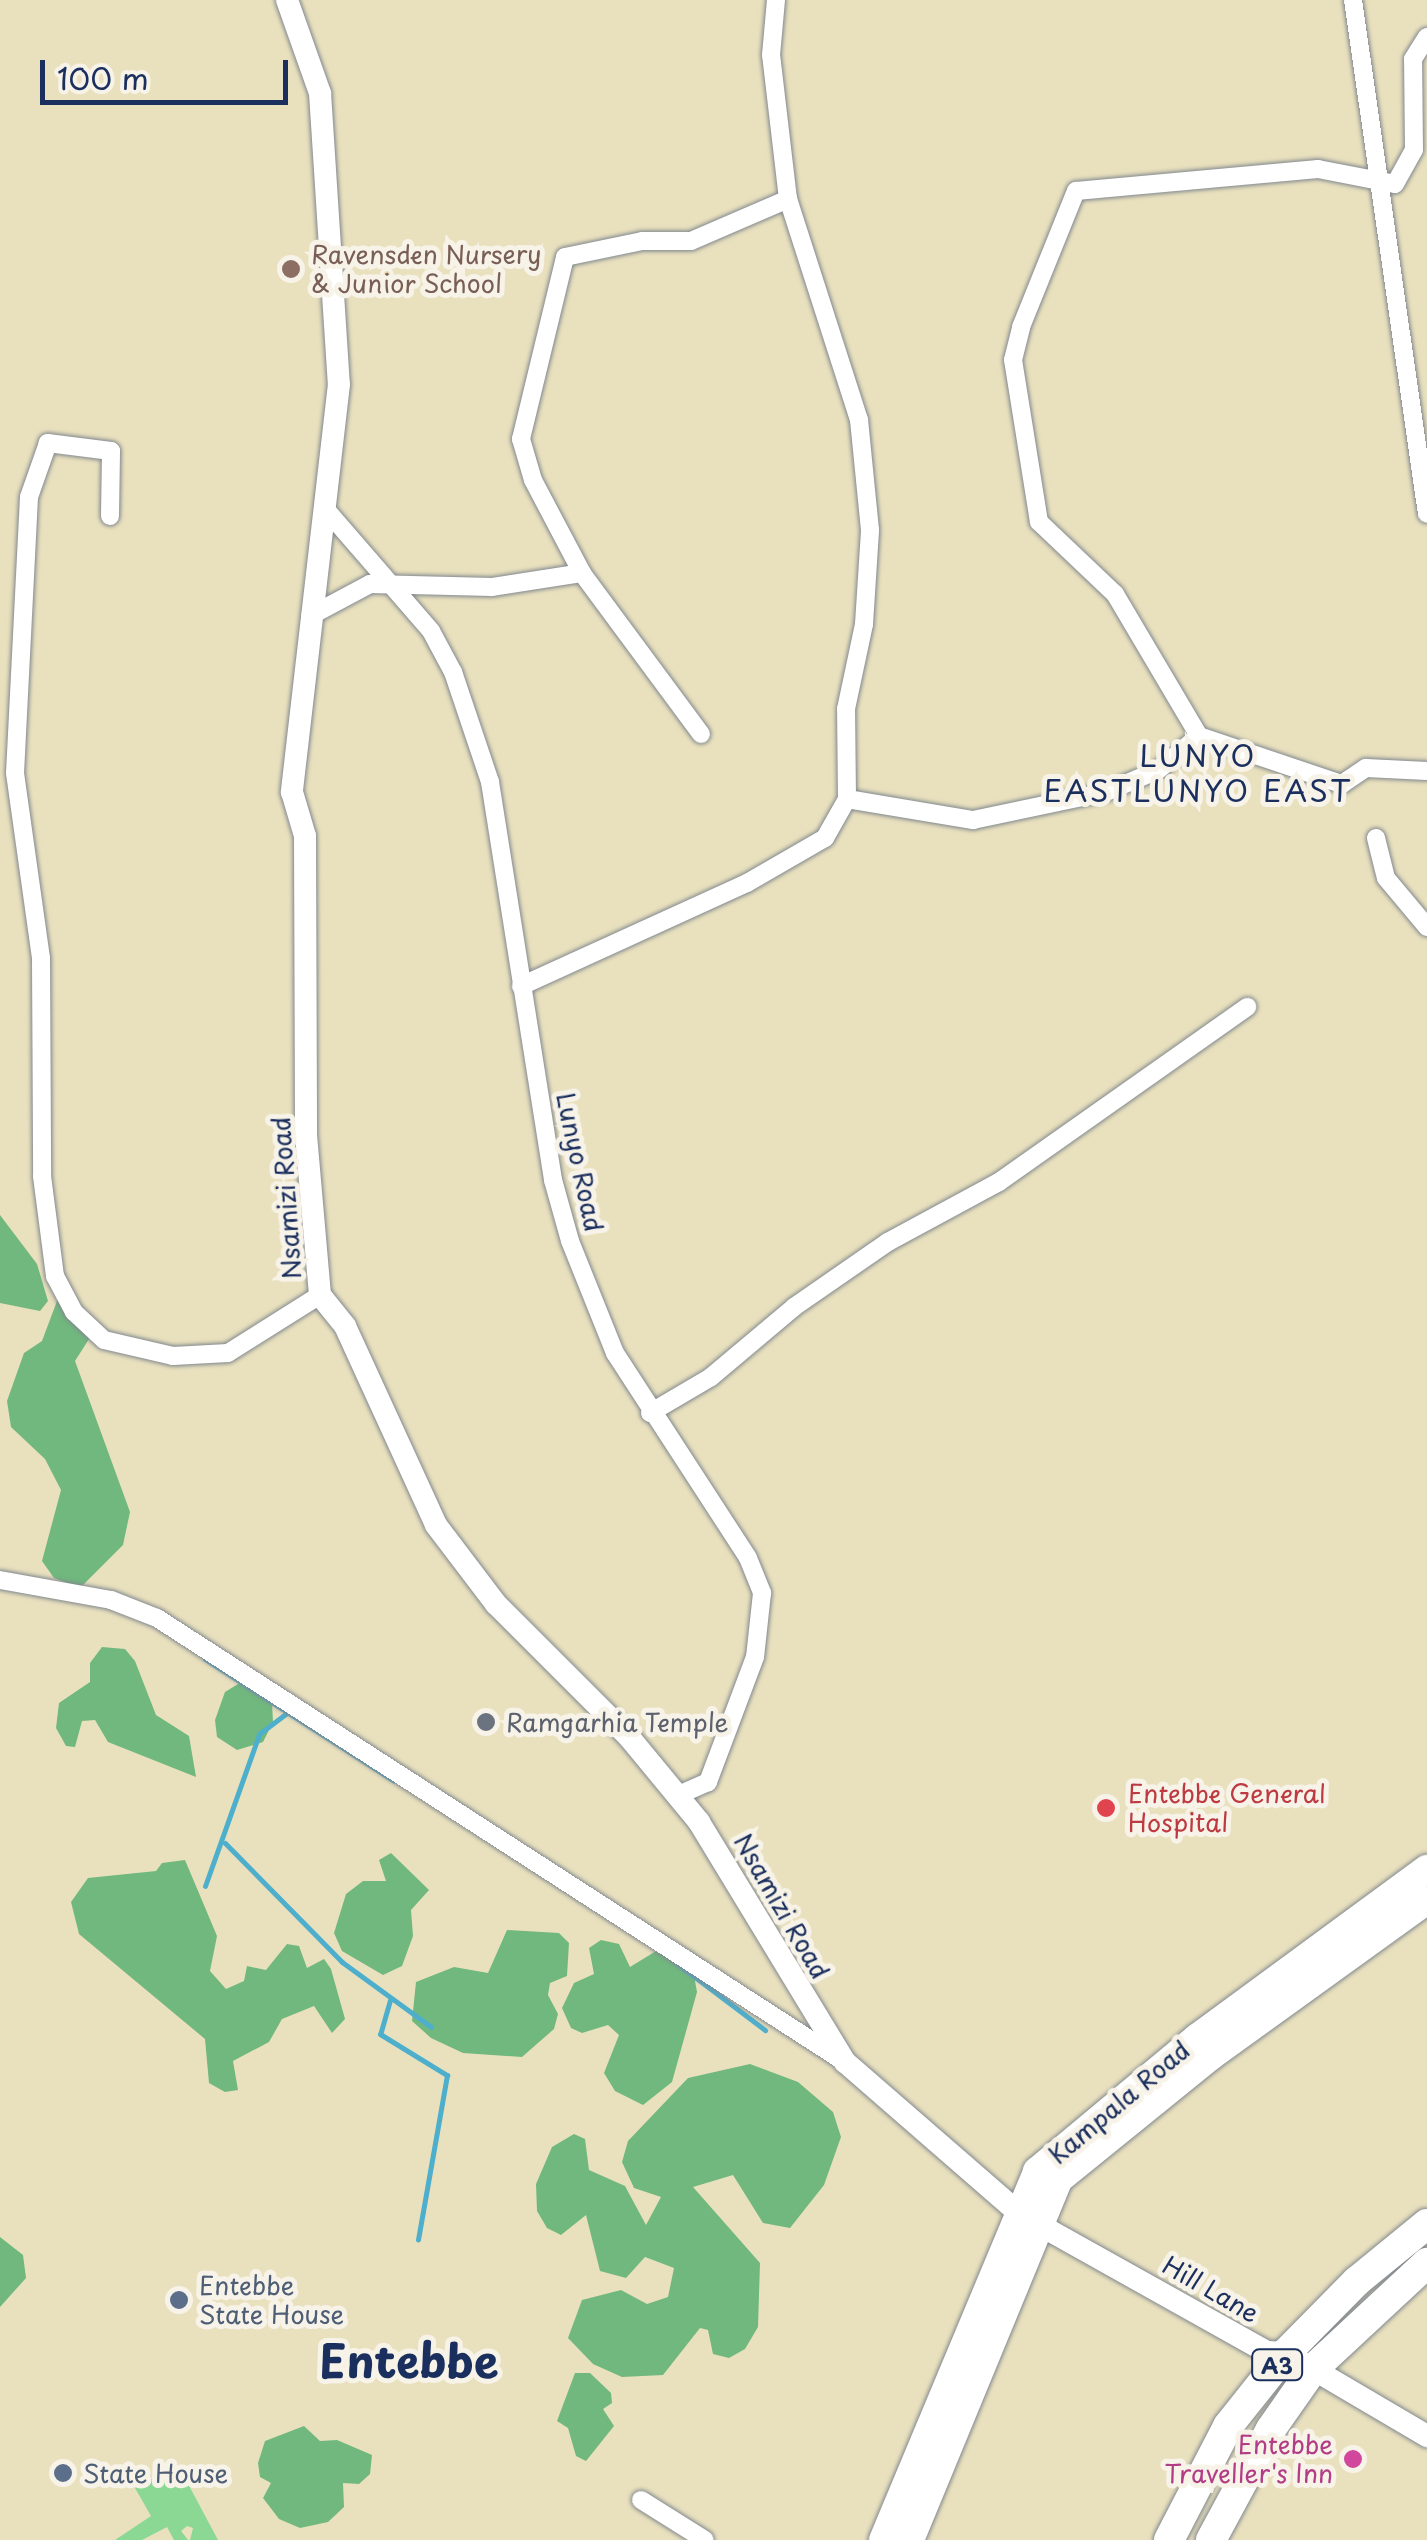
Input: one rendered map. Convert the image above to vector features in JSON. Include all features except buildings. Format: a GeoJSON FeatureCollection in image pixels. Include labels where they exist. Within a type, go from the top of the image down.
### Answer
{"type":"FeatureCollection","features":[{"type":"Feature","properties":{"kind":"highway","name":"A3"},"geometry":{"type":"LineString","coordinates":[[1168,2540],[1228,2426],[1286,2353],[1358,2280],[1427,2224]]}},
{"type":"Feature","properties":{"kind":"highway","name":"A3"},"geometry":{"type":"LineString","coordinates":[[1211,2540],[1270,2429],[1314,2370],[1427,2263]]}},
{"type":"Feature","properties":{"kind":"main road","name":"Kampala Road"},"geometry":{"type":"LineString","coordinates":[[910,2540],[1048,2158],[1204,2046],[1418,1904],[1427,1869]]}},
{"type":"Feature","properties":{"kind":"main road","name":"Kampala Road"},"geometry":{"type":"LineString","coordinates":[[883,2540],[1028,2218]]}},
{"type":"Feature","properties":{"kind":"street","name":"Nsamizi Road"},"geometry":{"type":"LineString","coordinates":[[286,0],[320,93],[338,384],[328,512],[310,616],[292,792],[305,836],[306,1135],[320,1295],[345,1326],[414,1485],[468,1571],[629,1737],[677,1796],[735,1873],[845,2062],[1028,2218]]}},
{"type":"Feature","properties":{"kind":"street"},"geometry":{"type":"LineString","coordinates":[[521,986],[778,865],[825,838],[847,799],[846,708],[864,624],[868,512],[859,420],[788,199],[771,55],[776,0]]}},
{"type":"Feature","properties":{"kind":"street"},"geometry":{"type":"LineString","coordinates":[[1353,0],[1427,514]]}},
{"type":"Feature","properties":{"kind":"street"},"geometry":{"type":"LineString","coordinates":[[1427,37],[1413,59],[1414,150],[1395,184],[1318,169],[1076,190],[1021,326],[1014,360],[1039,522],[1114,594],[1200,736],[1342,784],[1366,768],[1427,771]]}},
{"type":"Feature","properties":{"kind":"street"},"geometry":{"type":"LineString","coordinates":[[700,734],[582,573],[533,480],[521,438],[565,257],[642,241],[691,241],[788,199]]}},
{"type":"Feature","properties":{"kind":"street"},"geometry":{"type":"LineString","coordinates":[[110,516],[111,451],[48,443],[28,497],[15,774],[41,958],[42,1176],[55,1276],[74,1312],[104,1340],[173,1356],[228,1353],[320,1295]]}},
{"type":"Feature","properties":{"kind":"street","name":"Lunyo Road"},"geometry":{"type":"LineString","coordinates":[[328,512],[442,647],[475,731],[496,810],[553,1180],[570,1241],[615,1353],[650,1413],[748,1558],[762,1593],[755,1657],[708,1782],[677,1796]]}},
{"type":"Feature","properties":{"kind":"street"},"geometry":{"type":"LineString","coordinates":[[310,616],[354,588],[388,584],[492,586],[582,573]]}},
{"type":"Feature","properties":{"kind":"street"},"geometry":{"type":"LineString","coordinates":[[847,799],[973,820],[1106,792],[1158,770],[1200,736]]}},
{"type":"Feature","properties":{"kind":"street"},"geometry":{"type":"LineString","coordinates":[[1376,838],[1386,878],[1427,927]]}},
{"type":"Feature","properties":{"kind":"street"},"geometry":{"type":"LineString","coordinates":[[650,1413],[711,1377],[794,1308],[888,1242],[998,1182],[1247,1007]]}},
{"type":"Feature","properties":{"kind":"street"},"geometry":{"type":"LineString","coordinates":[[0,1580],[111,1600],[157,1618],[845,2062]]}},
{"type":"Feature","properties":{"kind":"street","name":"Hill Lane"},"geometry":{"type":"LineString","coordinates":[[1028,2218],[1267,2352],[1286,2353],[1427,2436]]}},
{"type":"Feature","properties":{"kind":"street"},"geometry":{"type":"LineString","coordinates":[[641,2500],[705,2540]]}},
{"type":"Feature","properties":{"kind":"green space"},"geometry":{"type":"Polygon","coordinates":[[[0,1215],[37,1264],[48,1301],[40,1311],[0,1303],[0,1215]]]}},
{"type":"Feature","properties":{"kind":"green space"},"geometry":{"type":"Polygon","coordinates":[[[60,1293],[81,1306],[96,1328],[75,1361],[130,1512],[123,1545],[80,1588],[54,1578],[42,1561],[61,1490],[45,1459],[11,1427],[7,1401],[24,1353],[42,1341],[60,1293]]]}},
{"type":"Feature","properties":{"kind":"green space"},"geometry":{"type":"Polygon","coordinates":[[[102,1647],[125,1649],[135,1661],[156,1715],[189,1736],[196,1777],[108,1742],[95,1720],[82,1721],[75,1747],[66,1746],[56,1728],[59,1703],[90,1682],[90,1663],[102,1647]]]}},
{"type":"Feature","properties":{"kind":"green space"},"geometry":{"type":"Polygon","coordinates":[[[238,1684],[257,1688],[272,1703],[273,1722],[263,1742],[237,1750],[217,1737],[215,1720],[225,1692],[238,1684]]]}},
{"type":"Feature","properties":{"kind":"green space"},"geometry":{"type":"Polygon","coordinates":[[[391,1853],[429,1890],[411,1910],[413,1936],[402,1966],[383,1975],[342,1951],[334,1933],[346,1894],[363,1881],[386,1881],[379,1860],[391,1853]]]}},
{"type":"Feature","properties":{"kind":"green space"},"geometry":{"type":"Polygon","coordinates":[[[185,1860],[217,1936],[210,1971],[226,1989],[244,1981],[247,1966],[266,1970],[287,1944],[299,1946],[307,1968],[324,1959],[331,1969],[345,2019],[332,2033],[314,2006],[282,2019],[269,2042],[233,2061],[238,2090],[225,2092],[209,2083],[205,2039],[79,1934],[71,1902],[88,1878],[156,1871],[162,1863],[185,1860]]]}},
{"type":"Feature","properties":{"kind":"green space"},"geometry":{"type":"Polygon","coordinates":[[[507,1930],[559,1933],[569,1943],[567,1976],[550,1983],[548,1995],[558,2014],[554,2029],[522,2057],[463,2053],[431,2038],[412,2021],[416,1982],[454,1967],[488,1973],[507,1930]]]}},
{"type":"Feature","properties":{"kind":"green space"},"geometry":{"type":"Polygon","coordinates":[[[601,1940],[619,1944],[630,1967],[661,1948],[693,1970],[697,1992],[672,2082],[643,2105],[615,2091],[604,2073],[619,2035],[608,2025],[582,2033],[571,2028],[562,2008],[574,1983],[594,1974],[589,1948],[601,1940]]]}},
{"type":"Feature","properties":{"kind":"green space"},"geometry":{"type":"Polygon","coordinates":[[[750,2064],[798,2082],[833,2112],[841,2137],[824,2185],[790,2228],[763,2223],[733,2175],[693,2187],[760,2263],[758,2327],[745,2349],[729,2358],[713,2354],[708,2330],[700,2328],[663,2375],[622,2377],[593,2364],[568,2338],[582,2300],[621,2290],[647,2304],[668,2297],[674,2268],[645,2257],[626,2278],[600,2271],[586,2215],[561,2235],[547,2228],[537,2211],[536,2184],[552,2147],[574,2134],[585,2139],[589,2170],[625,2186],[646,2225],[661,2197],[634,2188],[622,2162],[628,2141],[688,2078],[750,2064]]]}},
{"type":"Feature","properties":{"kind":"green space"},"geometry":{"type":"Polygon","coordinates":[[[0,2237],[23,2255],[26,2278],[0,2307],[0,2237]]]}},
{"type":"Feature","properties":{"kind":"green space"},"geometry":{"type":"Polygon","coordinates":[[[575,2373],[590,2373],[611,2393],[612,2403],[603,2409],[614,2426],[586,2461],[576,2456],[568,2428],[557,2421],[575,2373]]]}},
{"type":"Feature","properties":{"kind":"green space"},"geometry":{"type":"Polygon","coordinates":[[[304,2426],[320,2441],[337,2440],[372,2455],[370,2474],[359,2484],[343,2483],[344,2507],[328,2522],[300,2528],[279,2519],[263,2498],[271,2483],[260,2477],[258,2463],[265,2441],[304,2426]]]}},
{"type":"Feature","properties":{"kind":"green space"},"geometry":{"type":"Polygon","coordinates":[[[178,2465],[218,2540],[190,2540],[193,2528],[187,2526],[181,2531],[188,2540],[174,2540],[167,2527],[142,2540],[115,2540],[151,2516],[135,2488],[178,2465]]]}},
{"type":"Feature","properties":{"kind":"waterway"},"geometry":{"type":"LineString","coordinates":[[205,1659],[393,1780]]}},
{"type":"Feature","properties":{"kind":"waterway"},"geometry":{"type":"LineString","coordinates":[[205,1886],[259,1734],[286,1714]]}},
{"type":"Feature","properties":{"kind":"waterway"},"geometry":{"type":"LineString","coordinates":[[225,1843],[342,1962],[431,2027]]}},
{"type":"Feature","properties":{"kind":"waterway"},"geometry":{"type":"LineString","coordinates":[[675,1962],[765,2030]]}},
{"type":"Feature","properties":{"kind":"waterway"},"geometry":{"type":"LineString","coordinates":[[390,2000],[380,2034],[447,2075],[418,2239]]}},
{"type":"Feature","properties":{"kind":"place","name":"Ravensden Nursery & Junior School"},"geometry":{"type":"Point","coordinates":[291,269]}},
{"type":"Feature","properties":{"kind":"place","name":"Ramgarhia Temple"},"geometry":{"type":"Point","coordinates":[486,1722]}},
{"type":"Feature","properties":{"kind":"place","name":"Entebbe General Hospital"},"geometry":{"type":"Point","coordinates":[1106,1808]}},
{"type":"Feature","properties":{"kind":"place","name":"Entebbe State House"},"geometry":{"type":"Point","coordinates":[179,2300]}},
{"type":"Feature","properties":{"kind":"place","name":"Entebbe Traveller's Inn"},"geometry":{"type":"Point","coordinates":[1353,2459]}},
{"type":"Feature","properties":{"kind":"place","name":"State House"},"geometry":{"type":"Point","coordinates":[63,2473]}},
{"type":"Feature","properties":{"kind":"district","name":"LUNYO EASTLUNYO EAST"},"geometry":{"type":"Point","coordinates":[1198,772]}},
{"type":"Feature","properties":{"kind":"district","name":"Entebbe"},"geometry":{"type":"Point","coordinates":[409,2360]}}]}
